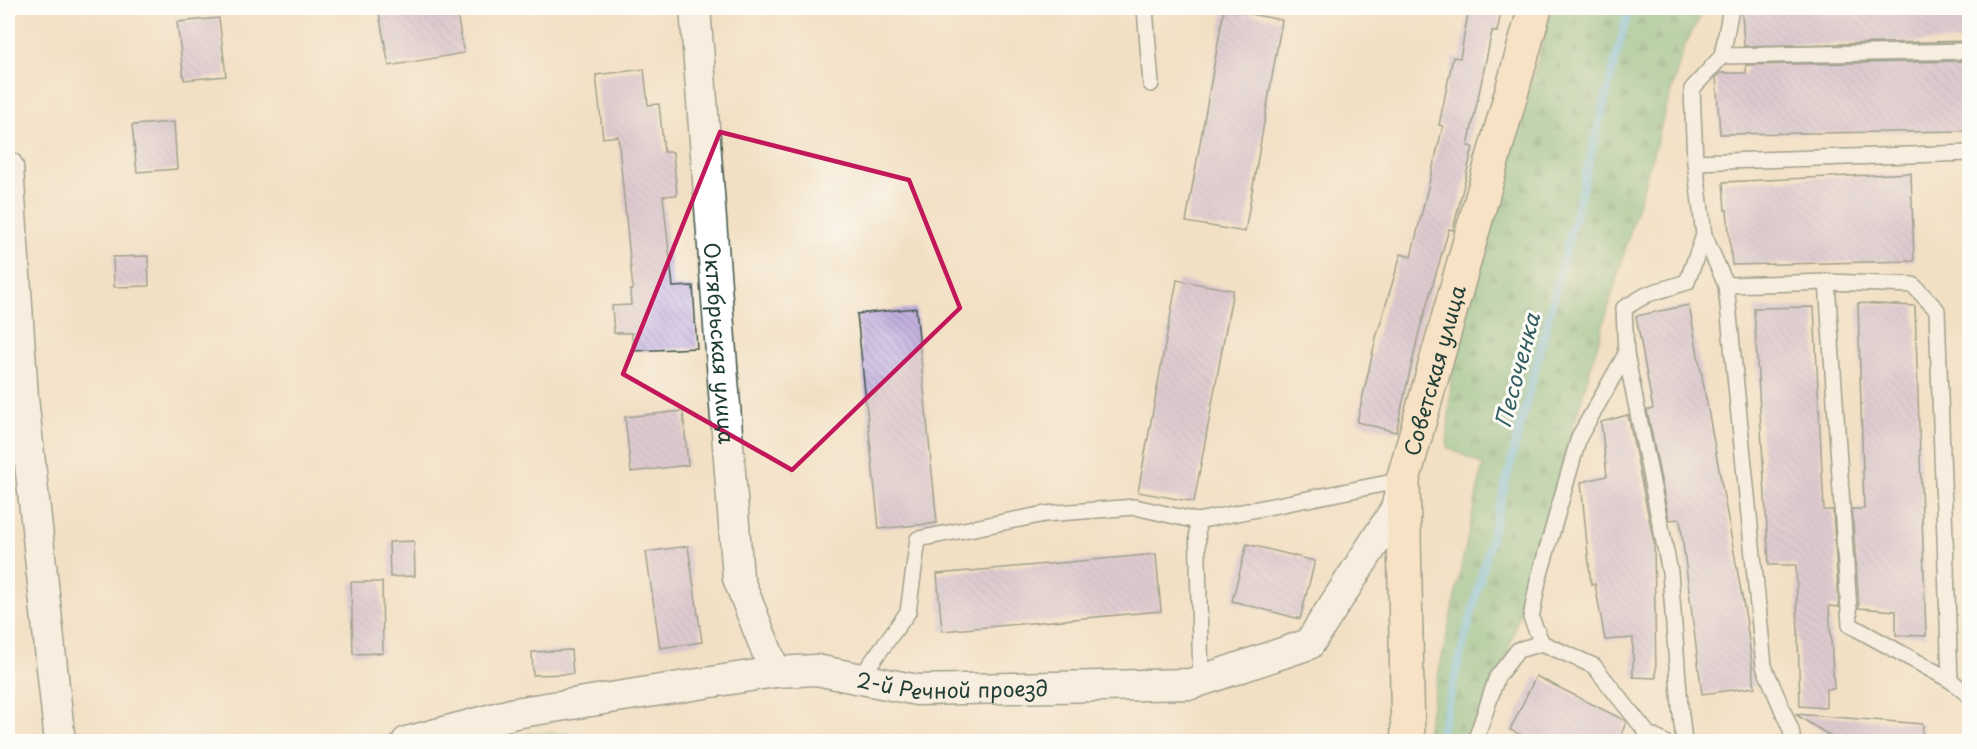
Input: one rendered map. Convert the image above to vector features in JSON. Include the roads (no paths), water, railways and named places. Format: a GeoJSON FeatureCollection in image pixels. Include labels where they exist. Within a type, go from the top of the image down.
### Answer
{"type":"FeatureCollection","features":[{"type":"Feature","properties":{"kind":"street","name":"Октябрьская улица"},"geometry":{"type":"LineString","coordinates":[[695,8],[738,578],[775,672]]}},
{"type":"Feature","properties":{"kind":"street","name":"Советская улица"},"geometry":{"type":"LineString","coordinates":[[1408,740],[1403,480],[1535,8]]}},
{"type":"Feature","properties":{"kind":"street"},"geometry":{"type":"LineString","coordinates":[[8,167],[15,398],[60,741]]}},
{"type":"Feature","properties":{"kind":"street","name":"2-й Речной проезд"},"geometry":{"type":"LineString","coordinates":[[407,741],[515,713],[775,672],[816,670],[917,690],[1191,684],[1309,644],[1396,509],[1403,480]]}},
{"type":"Feature","properties":{"kind":"lane"},"geometry":{"type":"LineString","coordinates":[[1145,8],[1151,84]]}},
{"type":"Feature","properties":{"kind":"lane"},"geometry":{"type":"LineString","coordinates":[[1731,8],[1722,56],[1692,89],[1695,162],[1704,235],[1726,285],[1764,666],[1791,730],[1792,741]]}},
{"type":"Feature","properties":{"kind":"lane"},"geometry":{"type":"LineString","coordinates":[[1722,56],[1970,51]]}},
{"type":"Feature","properties":{"kind":"lane"},"geometry":{"type":"LineString","coordinates":[[1695,162],[1970,153]]}},
{"type":"Feature","properties":{"kind":"lane"},"geometry":{"type":"LineString","coordinates":[[1684,741],[1670,572],[1626,354],[1624,308],[1648,294],[1687,282],[1704,235]]}},
{"type":"Feature","properties":{"kind":"lane"},"geometry":{"type":"LineString","coordinates":[[1726,285],[1827,282],[1913,285],[1938,310],[1950,680]]}},
{"type":"Feature","properties":{"kind":"lane"},"geometry":{"type":"LineString","coordinates":[[1827,282],[1850,625],[1950,680],[1970,696]]}},
{"type":"Feature","properties":{"kind":"lane"},"geometry":{"type":"LineString","coordinates":[[1542,643],[1530,618],[1538,581],[1579,438],[1626,354]]}},
{"type":"Feature","properties":{"kind":"lane"},"geometry":{"type":"LineString","coordinates":[[860,678],[908,612],[918,539],[1045,514],[1135,507],[1197,521],[1403,480]]}},
{"type":"Feature","properties":{"kind":"lane"},"geometry":{"type":"LineString","coordinates":[[1197,521],[1201,681]]}},
{"type":"Feature","properties":{"kind":"lane"},"geometry":{"type":"LineString","coordinates":[[1475,741],[1497,677],[1518,650],[1542,643],[1594,666],[1648,734],[1664,741]]}},
{"type":"Feature","properties":{"kind":"waterway","name":"Песоченка"},"geometry":{"type":"LineString","coordinates":[[1438,742],[1629,8]]}}]}
